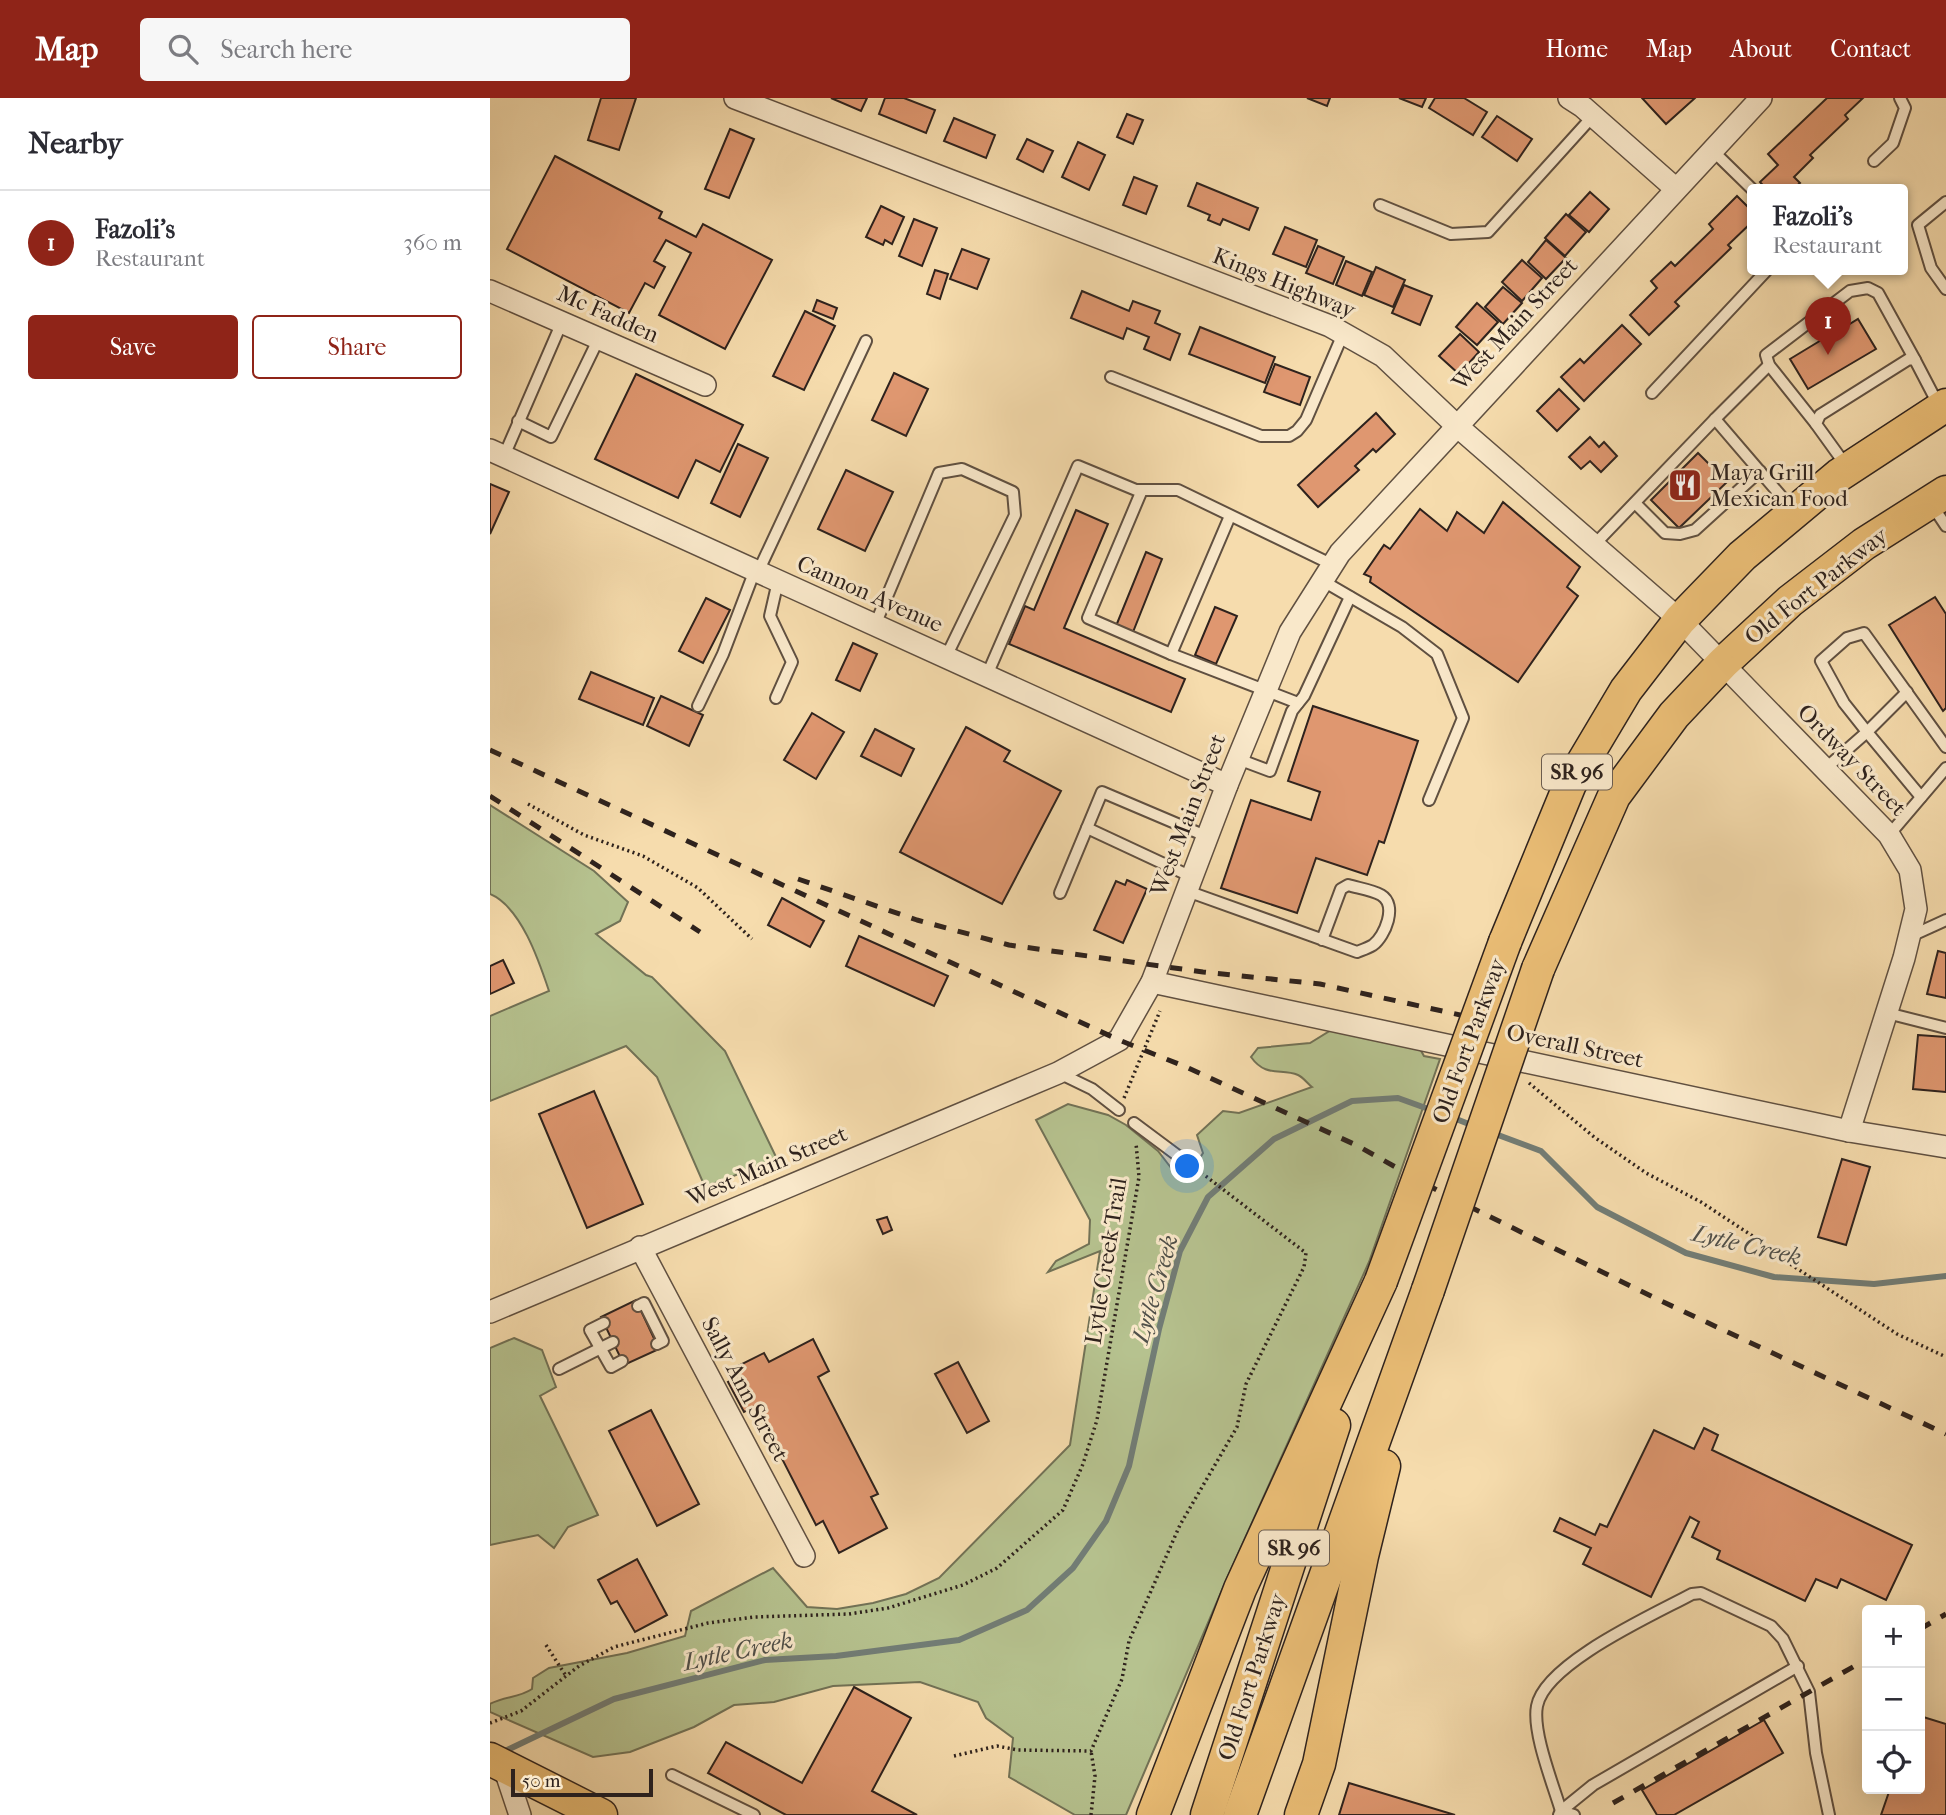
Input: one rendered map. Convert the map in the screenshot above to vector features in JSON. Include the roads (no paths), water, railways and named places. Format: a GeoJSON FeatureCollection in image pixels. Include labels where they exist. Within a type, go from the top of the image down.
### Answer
{"type":"FeatureCollection","features":[{"type":"Feature","properties":{"kind":"main road","name":"Old Fort Parkway"},"geometry":{"type":"LineString","coordinates":[[1207,1815],[1381,1281],[1505,942],[1570,784],[1626,690],[1679,620],[1742,556],[1849,469],[1943,406]]}},
{"type":"Feature","properties":{"kind":"main road","name":"Old Fort Parkway"},"geometry":{"type":"LineString","coordinates":[[1241,1815],[1428,1290],[1538,969],[1615,796],[1674,715],[1723,663],[1790,601],[1864,544],[1941,507]]}},
{"type":"Feature","properties":{"kind":"main road"},"geometry":{"type":"LineString","coordinates":[[1153,1815],[1240,1589],[1381,1281]]}},
{"type":"Feature","properties":{"kind":"main road"},"geometry":{"type":"LineString","coordinates":[[1301,1815],[1322,1752],[1362,1556],[1428,1290]]}},
{"type":"Feature","properties":{"kind":"main road"},"geometry":{"type":"LineString","coordinates":[[496,1761],[537,1781],[581,1810]]}},
{"type":"Feature","properties":{"kind":"street","name":"Kings Highway"},"geometry":{"type":"LineString","coordinates":[[735,98],[1330,326],[1383,356],[1457,426],[1595,544],[1723,663]]}},
{"type":"Feature","properties":{"kind":"street"},"geometry":{"type":"LineString","coordinates":[[1569,98],[1676,189]]}},
{"type":"Feature","properties":{"kind":"street","name":"West Main Street"},"geometry":{"type":"LineString","coordinates":[[490,1312],[1058,1073],[1119,1040],[1152,982],[1227,785],[1290,632],[1340,553],[1760,98]]}},
{"type":"Feature","properties":{"kind":"street","name":"Mc Fadden"},"geometry":{"type":"LineString","coordinates":[[490,291],[705,385]]}},
{"type":"Feature","properties":{"kind":"street","name":"Cannon Avenue"},"geometry":{"type":"LineString","coordinates":[[497,453],[1227,785]]}},
{"type":"Feature","properties":{"kind":"street","name":"Ordway Street"},"geometry":{"type":"LineString","coordinates":[[1723,663],[1889,835],[1910,870],[1916,909],[1909,937]]}},
{"type":"Feature","properties":{"kind":"street"},"geometry":{"type":"LineString","coordinates":[[1849,1131],[1909,937]]}},
{"type":"Feature","properties":{"kind":"street","name":"Overall Street"},"geometry":{"type":"LineString","coordinates":[[1152,982],[1849,1131],[1944,1146]]}},
{"type":"Feature","properties":{"kind":"street","name":"Sally Ann Street"},"geometry":{"type":"LineString","coordinates":[[640,1247],[804,1556]]}},
{"type":"Feature","properties":{"kind":"street"},"geometry":{"type":"LineString","coordinates":[[496,1761],[520,1815]]}},
{"type":"Feature","properties":{"kind":"lane"},"geometry":{"type":"LineString","coordinates":[[1874,161],[1893,143],[1905,108],[1899,98]]}},
{"type":"Feature","properties":{"kind":"lane"},"geometry":{"type":"LineString","coordinates":[[1380,205],[1451,234],[1488,232],[1593,117]]}},
{"type":"Feature","properties":{"kind":"lane"},"geometry":{"type":"LineString","coordinates":[[1712,150],[1747,184]]}},
{"type":"Feature","properties":{"kind":"lane"},"geometry":{"type":"LineString","coordinates":[[1946,202],[1918,225],[1931,268],[1946,289]]}},
{"type":"Feature","properties":{"kind":"lane"},"geometry":{"type":"LineString","coordinates":[[1652,393],[1762,275]]}},
{"type":"Feature","properties":{"kind":"lane"},"geometry":{"type":"LineString","coordinates":[[1849,469],[1769,365],[1766,355],[1850,291],[1868,288],[1878,293],[1943,406]]}},
{"type":"Feature","properties":{"kind":"lane"},"geometry":{"type":"LineString","coordinates":[[497,453],[518,421],[562,322]]}},
{"type":"Feature","properties":{"kind":"lane"},"geometry":{"type":"LineString","coordinates":[[1111,377],[1261,436],[1289,436],[1306,420],[1343,334]]}},
{"type":"Feature","properties":{"kind":"lane"},"geometry":{"type":"LineString","coordinates":[[518,421],[551,437],[599,338]]}},
{"type":"Feature","properties":{"kind":"lane"},"geometry":{"type":"LineString","coordinates":[[698,706],[723,654],[756,571],[866,341]]}},
{"type":"Feature","properties":{"kind":"lane"},"geometry":{"type":"LineString","coordinates":[[1816,424],[1820,415],[1909,359],[1915,360]]}},
{"type":"Feature","properties":{"kind":"lane"},"geometry":{"type":"LineString","coordinates":[[1595,544],[1769,365]]}},
{"type":"Feature","properties":{"kind":"lane"},"geometry":{"type":"LineString","coordinates":[[1715,419],[1795,512]]}},
{"type":"Feature","properties":{"kind":"lane"},"geometry":{"type":"LineString","coordinates":[[987,676],[1078,467],[1136,490],[1178,490],[1230,516],[1328,573],[1350,597],[1402,627],[1437,653],[1463,718],[1429,800]]}},
{"type":"Feature","properties":{"kind":"lane"},"geometry":{"type":"LineString","coordinates":[[875,625],[939,472],[962,469],[1013,492],[1015,515],[946,657]]}},
{"type":"Feature","properties":{"kind":"lane"},"geometry":{"type":"LineString","coordinates":[[1634,503],[1665,533],[1680,534],[1695,530],[1760,471]]}},
{"type":"Feature","properties":{"kind":"lane"},"geometry":{"type":"LineString","coordinates":[[1142,490],[1088,618],[1171,654],[1298,703]]}},
{"type":"Feature","properties":{"kind":"lane"},"geometry":{"type":"LineString","coordinates":[[1171,654],[1230,516]]}},
{"type":"Feature","properties":{"kind":"lane"},"geometry":{"type":"LineString","coordinates":[[776,698],[792,662],[769,616],[778,581]]}},
{"type":"Feature","properties":{"kind":"lane"},"geometry":{"type":"LineString","coordinates":[[1238,759],[1270,771],[1292,711],[1304,695],[1350,597]]}},
{"type":"Feature","properties":{"kind":"lane"},"geometry":{"type":"LineString","coordinates":[[1921,797],[1844,703],[1821,661],[1847,638],[1864,633],[1946,747]]}},
{"type":"Feature","properties":{"kind":"lane"},"geometry":{"type":"LineString","coordinates":[[1825,769],[1907,692]]}},
{"type":"Feature","properties":{"kind":"lane"},"geometry":{"type":"LineString","coordinates":[[1889,835],[1946,768]]}},
{"type":"Feature","properties":{"kind":"lane"},"geometry":{"type":"LineString","coordinates":[[1060,892],[1102,792],[1208,836]]}},
{"type":"Feature","properties":{"kind":"lane"},"geometry":{"type":"LineString","coordinates":[[1087,828],[1189,884],[1322,940],[1357,952],[1371,947],[1380,938],[1390,912],[1387,901],[1381,895],[1348,885],[1341,889],[1322,940]]}},
{"type":"Feature","properties":{"kind":"lane"},"geometry":{"type":"LineString","coordinates":[[1909,937],[1946,920]]}},
{"type":"Feature","properties":{"kind":"lane"},"geometry":{"type":"LineString","coordinates":[[1886,1013],[1946,1028]]}},
{"type":"Feature","properties":{"kind":"lane"},"geometry":{"type":"LineString","coordinates":[[1058,1073],[1092,1089],[1119,1110]]}},
{"type":"Feature","properties":{"kind":"lane"},"geometry":{"type":"LineString","coordinates":[[1134,1123],[1193,1167]]}},
{"type":"Feature","properties":{"kind":"lane"},"geometry":{"type":"LineString","coordinates":[[638,1306],[644,1303],[650,1323],[663,1341],[657,1344]]}},
{"type":"Feature","properties":{"kind":"lane"},"geometry":{"type":"LineString","coordinates":[[650,1323],[674,1311]]}},
{"type":"Feature","properties":{"kind":"lane"},"geometry":{"type":"LineString","coordinates":[[604,1323],[590,1330],[611,1367],[622,1361]]}},
{"type":"Feature","properties":{"kind":"lane"},"geometry":{"type":"LineString","coordinates":[[559,1369],[613,1342]]}},
{"type":"Feature","properties":{"kind":"lane"},"geometry":{"type":"LineString","coordinates":[[1560,1813],[1537,1730],[1537,1706],[1543,1689],[1582,1654],[1692,1594],[1701,1593],[1771,1626],[1783,1639],[1798,1665],[1809,1692],[1816,1753],[1829,1815]]}},
{"type":"Feature","properties":{"kind":"lane"},"geometry":{"type":"LineString","coordinates":[[1560,1813],[1593,1785],[1798,1665]]}},
{"type":"Feature","properties":{"kind":"lane"},"geometry":{"type":"LineString","coordinates":[[672,1775],[754,1815]]}},
{"type":"Feature","properties":{"kind":"lane"},"geometry":{"type":"LineString","coordinates":[[1560,1813],[1574,1815]]}},
{"type":"Feature","properties":{"kind":"waterway","name":"Lytle Creek"},"geometry":{"type":"LineString","coordinates":[[501,1753],[614,1699],[765,1660],[836,1656],[959,1640],[1027,1610],[1073,1568],[1106,1521],[1129,1466],[1159,1329],[1180,1251],[1208,1197],[1274,1139],[1352,1101],[1398,1098],[1434,1111]]}},
{"type":"Feature","properties":{"kind":"waterway","name":"Lytle Creek"},"geometry":{"type":"LineString","coordinates":[[1451,1117],[1474,1126]]}},
{"type":"Feature","properties":{"kind":"waterway","name":"Lytle Creek"},"geometry":{"type":"LineString","coordinates":[[1490,1132],[1541,1151],[1597,1207],[1686,1253],[1774,1277],[1874,1284],[1946,1276]]}},
{"type":"Feature","properties":{"kind":"railway"},"geometry":{"type":"LineString","coordinates":[[490,750],[1119,1040],[1186,1067],[1356,1145],[1444,1194],[1659,1300],[1946,1434]]}},
{"type":"Feature","properties":{"kind":"railway"},"geometry":{"type":"LineString","coordinates":[[490,796],[700,932]]}},
{"type":"Feature","properties":{"kind":"railway"},"geometry":{"type":"LineString","coordinates":[[798,879],[917,920],[1009,945],[1203,972],[1320,984],[1492,1022]]}},
{"type":"Feature","properties":{"kind":"railway"},"geometry":{"type":"LineString","coordinates":[[1925,1626],[1946,1614]]}},
{"type":"Feature","properties":{"kind":"railway"},"geometry":{"type":"LineString","coordinates":[[1613,1803],[1862,1662]]}},
{"type":"Feature","properties":{"kind":"place","name":"Fazoli's"},"geometry":{"type":"Point","coordinates":[1828,355]}},
{"type":"Feature","properties":{"kind":"place","name":"Maya Grill Mexican Food"},"geometry":{"type":"Point","coordinates":[1685,485]}}]}
